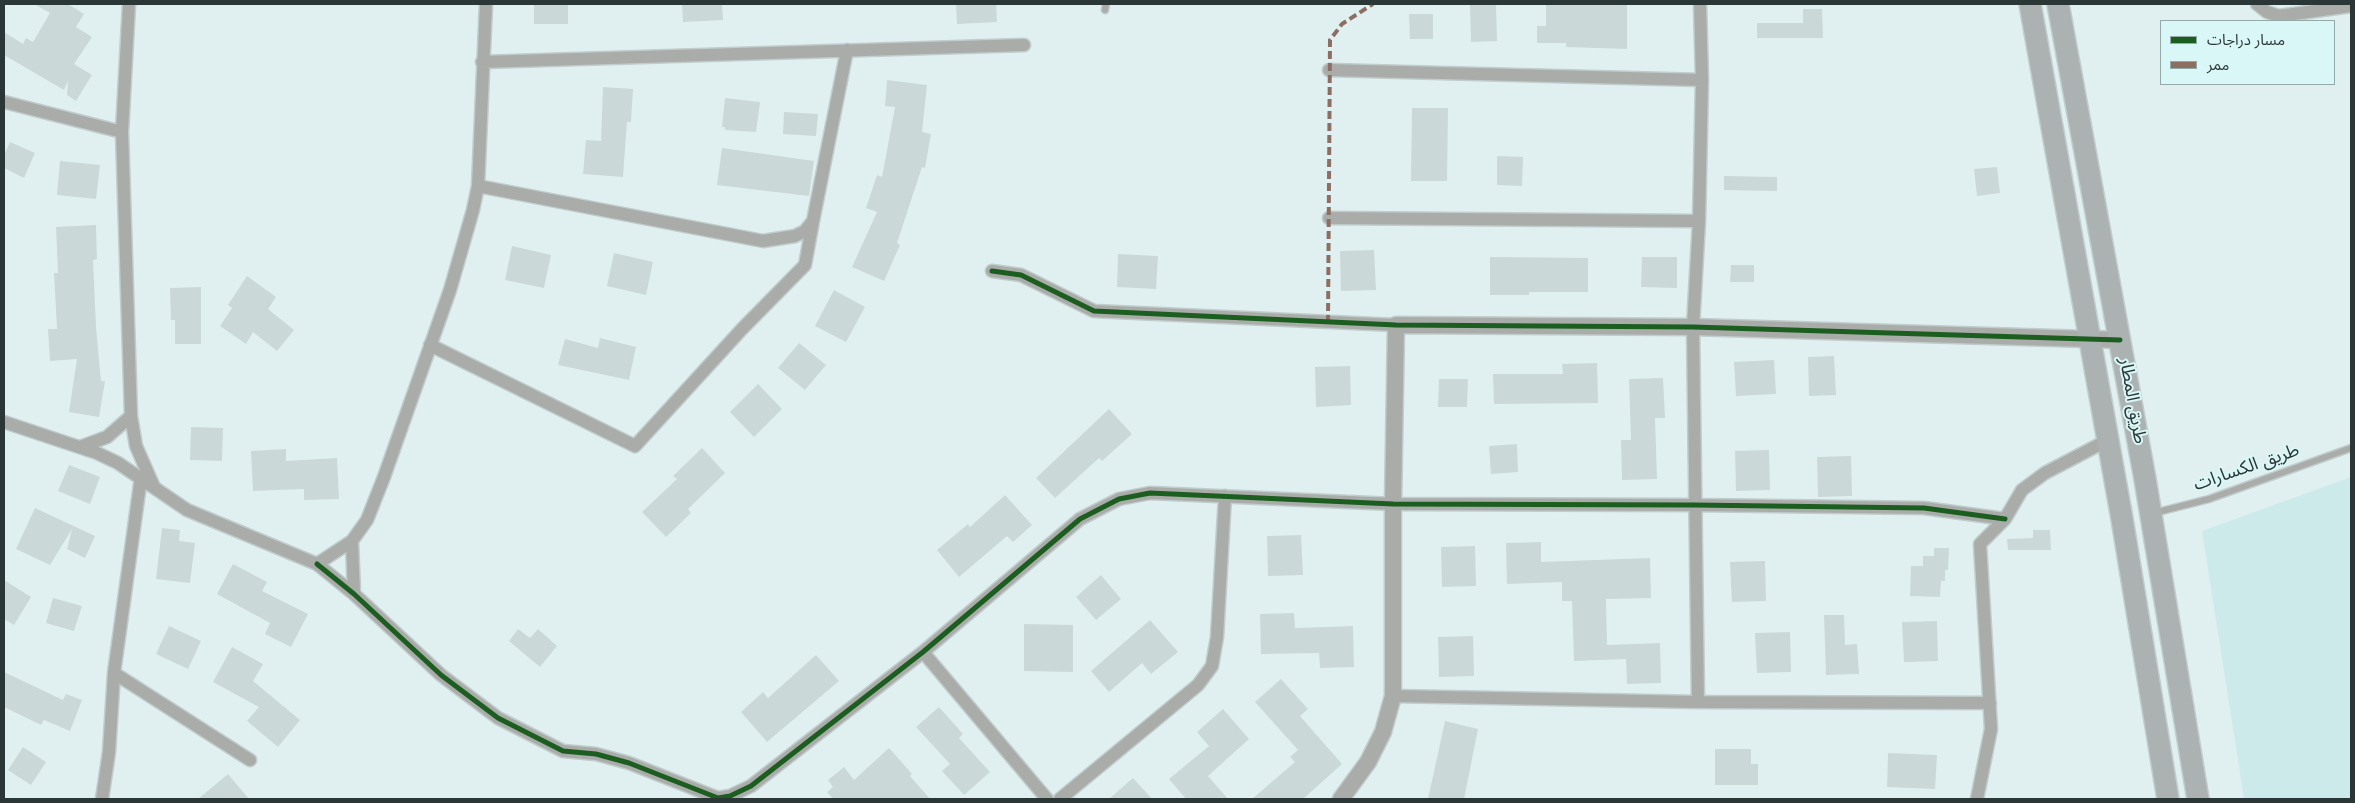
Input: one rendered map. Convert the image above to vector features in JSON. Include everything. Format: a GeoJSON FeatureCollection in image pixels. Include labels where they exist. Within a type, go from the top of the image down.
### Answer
{"type":"FeatureCollection","features":[{"type":"Feature","properties":{"kind":"highway","name":"طريق المطار"},"geometry":{"type":"LineString","coordinates":[[2030,4],[2088,338],[2122,519],[2168,799]]}},
{"type":"Feature","properties":{"kind":"highway","name":"طريق المطار"},"geometry":{"type":"LineString","coordinates":[[2058,4],[2151,514],[2198,799]]}},
{"type":"Feature","properties":{"kind":"highway"},"geometry":{"type":"LineString","coordinates":[[2122,519],[2151,514]]}},
{"type":"Feature","properties":{"kind":"street"},"geometry":{"type":"LineString","coordinates":[[129,4],[122,132],[131,416],[136,446],[154,487]]}},
{"type":"Feature","properties":{"kind":"street"},"geometry":{"type":"LineString","coordinates":[[317,564],[352,541],[366,520],[384,476],[450,290],[478,186],[486,4]]}},
{"type":"Feature","properties":{"kind":"street"},"geometry":{"type":"LineString","coordinates":[[1698,702],[1693,327],[1699,222],[1702,80],[1700,4]]}},
{"type":"Feature","properties":{"kind":"street"},"geometry":{"type":"LineString","coordinates":[[2257,4],[2267,12],[2279,16],[2351,6]]}},
{"type":"Feature","properties":{"kind":"street"},"geometry":{"type":"LineString","coordinates":[[482,62],[1024,44]]}},
{"type":"Feature","properties":{"kind":"street"},"geometry":{"type":"LineString","coordinates":[[430,345],[635,446],[742,329],[805,265],[847,50]]}},
{"type":"Feature","properties":{"kind":"street"},"geometry":{"type":"LineString","coordinates":[[1329,70],[1702,80]]}},
{"type":"Feature","properties":{"kind":"street"},"geometry":{"type":"LineString","coordinates":[[4,102],[122,132]]}},
{"type":"Feature","properties":{"kind":"street"},"geometry":{"type":"LineString","coordinates":[[478,186],[763,242],[795,236],[805,231],[813,221]]}},
{"type":"Feature","properties":{"kind":"street"},"geometry":{"type":"LineString","coordinates":[[1329,218],[1699,222]]}},
{"type":"Feature","properties":{"kind":"street"},"geometry":{"type":"LineString","coordinates":[[992,271],[1021,275],[1094,310],[1396,325],[1693,327],[2120,340]]}},
{"type":"Feature","properties":{"kind":"street"},"geometry":{"type":"LineString","coordinates":[[1341,799],[1368,762],[1383,732],[1393,696],[1393,504],[1396,325]]}},
{"type":"Feature","properties":{"kind":"street"},"geometry":{"type":"LineString","coordinates":[[80,447],[107,437],[131,416]]}},
{"type":"Feature","properties":{"kind":"street"},"geometry":{"type":"LineString","coordinates":[[4,422],[80,447],[118,463],[187,510],[317,564],[354,594],[441,674],[498,718],[563,751],[596,754],[629,763],[718,799],[730,796],[751,786],[923,652],[1080,519],[1119,498],[1150,494],[1393,504],[1695,504],[1924,508],[2005,519]]}},
{"type":"Feature","properties":{"kind":"street"},"geometry":{"type":"LineString","coordinates":[[1977,799],[1992,730],[1980,544],[2005,519],[2022,490],[2045,473],[2108,440]]}},
{"type":"Feature","properties":{"kind":"street"},"geometry":{"type":"LineString","coordinates":[[102,799],[109,752],[114,673],[141,478]]}},
{"type":"Feature","properties":{"kind":"street"},"geometry":{"type":"LineString","coordinates":[[1060,799],[1198,685],[1212,666],[1218,637],[1224,496]]}},
{"type":"Feature","properties":{"kind":"street"},"geometry":{"type":"LineString","coordinates":[[352,541],[354,594]]}},
{"type":"Feature","properties":{"kind":"street"},"geometry":{"type":"LineString","coordinates":[[923,652],[1047,799]]}},
{"type":"Feature","properties":{"kind":"street"},"geometry":{"type":"LineString","coordinates":[[114,673],[250,760]]}},
{"type":"Feature","properties":{"kind":"street"},"geometry":{"type":"LineString","coordinates":[[1393,696],[1698,702],[1990,703]]}},
{"type":"Feature","properties":{"kind":"lane","name":"طريق الكسارات"},"geometry":{"type":"LineString","coordinates":[[2151,514],[2209,500],[2351,448]]}},
{"type":"Feature","properties":{"kind":"shaded area"},"geometry":{"type":"Polygon","coordinates":[[[2351,477],[2351,799],[2244,799],[2202,531],[2351,477]]]}},
{"type":"Feature","properties":{"kind":"building"},"geometry":{"type":"Polygon","coordinates":[[[34,4],[68,4],[84,14],[76,27],[92,37],[74,64],[92,75],[76,101],[67,95],[68,81],[64,90],[4,55],[4,32],[23,44],[26,38],[33,42],[50,13],[34,4]]]}},
{"type":"Feature","properties":{"kind":"building"},"geometry":{"type":"Polygon","coordinates":[[[534,4],[568,4],[568,24],[534,24],[534,4]]]}},
{"type":"Feature","properties":{"kind":"building"},"geometry":{"type":"Polygon","coordinates":[[[682,4],[722,4],[723,20],[683,22],[682,4]]]}},
{"type":"Feature","properties":{"kind":"building"},"geometry":{"type":"Polygon","coordinates":[[[956,4],[996,4],[997,22],[957,24],[956,4]]]}},
{"type":"Feature","properties":{"kind":"building"},"geometry":{"type":"Polygon","coordinates":[[[1470,4],[1496,4],[1497,41],[1471,42],[1470,4]]]}},
{"type":"Feature","properties":{"kind":"building"},"geometry":{"type":"Polygon","coordinates":[[[1546,4],[1627,4],[1627,49],[1566,47],[1566,43],[1537,43],[1537,26],[1546,26],[1546,4]]]}},
{"type":"Feature","properties":{"kind":"building"},"geometry":{"type":"Polygon","coordinates":[[[1803,9],[1822,9],[1823,38],[1757,38],[1757,23],[1803,23],[1803,9]]]}},
{"type":"Feature","properties":{"kind":"building"},"geometry":{"type":"Polygon","coordinates":[[[1409,14],[1433,14],[1433,39],[1410,39],[1409,14]]]}},
{"type":"Feature","properties":{"kind":"building"},"geometry":{"type":"Polygon","coordinates":[[[887,80],[927,85],[922,132],[931,134],[925,168],[922,167],[897,243],[900,245],[884,281],[852,267],[877,212],[866,208],[877,175],[882,177],[895,107],[885,106],[887,80]]]}},
{"type":"Feature","properties":{"kind":"building"},"geometry":{"type":"Polygon","coordinates":[[[603,87],[633,89],[631,122],[627,122],[623,177],[583,174],[586,140],[601,141],[603,87]]]}},
{"type":"Feature","properties":{"kind":"building"},"geometry":{"type":"Polygon","coordinates":[[[725,98],[760,102],[756,132],[725,130],[725,127],[722,127],[725,98]]]}},
{"type":"Feature","properties":{"kind":"building"},"geometry":{"type":"Polygon","coordinates":[[[1412,108],[1448,108],[1447,181],[1411,181],[1412,108]]]}},
{"type":"Feature","properties":{"kind":"building"},"geometry":{"type":"Polygon","coordinates":[[[784,112],[818,114],[816,136],[783,134],[784,112]]]}},
{"type":"Feature","properties":{"kind":"building"},"geometry":{"type":"Polygon","coordinates":[[[10,142],[35,153],[24,178],[4,168],[4,155],[10,142]]]}},
{"type":"Feature","properties":{"kind":"building"},"geometry":{"type":"Polygon","coordinates":[[[722,148],[814,161],[809,196],[717,185],[722,148]]]}},
{"type":"Feature","properties":{"kind":"building"},"geometry":{"type":"Polygon","coordinates":[[[1497,156],[1523,157],[1522,186],[1497,185],[1497,156]]]}},
{"type":"Feature","properties":{"kind":"building"},"geometry":{"type":"Polygon","coordinates":[[[60,161],[100,165],[96,199],[57,195],[60,161]]]}},
{"type":"Feature","properties":{"kind":"building"},"geometry":{"type":"Polygon","coordinates":[[[1997,167],[2000,193],[1977,196],[1974,169],[1997,167]]]}},
{"type":"Feature","properties":{"kind":"building"},"geometry":{"type":"Polygon","coordinates":[[[1724,176],[1777,177],[1777,191],[1724,190],[1724,176]]]}},
{"type":"Feature","properties":{"kind":"building"},"geometry":{"type":"Polygon","coordinates":[[[96,225],[97,259],[93,260],[96,327],[101,381],[105,381],[99,417],[69,412],[77,359],[50,361],[48,329],[57,329],[54,273],[58,273],[56,227],[96,225]]]}},
{"type":"Feature","properties":{"kind":"building"},"geometry":{"type":"Polygon","coordinates":[[[512,246],[551,255],[544,288],[505,280],[512,246]]]}},
{"type":"Feature","properties":{"kind":"building"},"geometry":{"type":"Polygon","coordinates":[[[1374,250],[1376,290],[1341,291],[1340,251],[1374,250]]]}},
{"type":"Feature","properties":{"kind":"building"},"geometry":{"type":"Polygon","coordinates":[[[614,253],[653,262],[646,295],[607,286],[614,253]]]}},
{"type":"Feature","properties":{"kind":"building"},"geometry":{"type":"Polygon","coordinates":[[[1118,254],[1158,256],[1156,289],[1117,287],[1118,254]]]}},
{"type":"Feature","properties":{"kind":"building"},"geometry":{"type":"Polygon","coordinates":[[[1490,257],[1588,258],[1588,292],[1529,292],[1529,295],[1490,295],[1490,257]]]}},
{"type":"Feature","properties":{"kind":"building"},"geometry":{"type":"Polygon","coordinates":[[[1642,257],[1677,257],[1677,288],[1641,287],[1642,257]]]}},
{"type":"Feature","properties":{"kind":"building"},"geometry":{"type":"Polygon","coordinates":[[[1731,265],[1754,265],[1754,282],[1730,282],[1731,265]]]}},
{"type":"Feature","properties":{"kind":"building"},"geometry":{"type":"Polygon","coordinates":[[[247,276],[276,297],[268,309],[294,330],[277,351],[253,332],[246,344],[220,326],[232,308],[228,305],[247,276]]]}},
{"type":"Feature","properties":{"kind":"building"},"geometry":{"type":"Polygon","coordinates":[[[201,287],[201,344],[175,344],[175,320],[171,320],[170,288],[201,287]]]}},
{"type":"Feature","properties":{"kind":"building"},"geometry":{"type":"Polygon","coordinates":[[[834,290],[865,307],[846,342],[815,326],[834,290]]]}},
{"type":"Feature","properties":{"kind":"building"},"geometry":{"type":"Polygon","coordinates":[[[600,338],[636,347],[629,380],[558,365],[565,339],[598,348],[600,338]]]}},
{"type":"Feature","properties":{"kind":"building"},"geometry":{"type":"Polygon","coordinates":[[[799,343],[826,365],[805,390],[778,368],[799,343]]]}},
{"type":"Feature","properties":{"kind":"building"},"geometry":{"type":"Polygon","coordinates":[[[1834,356],[1836,395],[1809,396],[1808,357],[1834,356]]]}},
{"type":"Feature","properties":{"kind":"building"},"geometry":{"type":"Polygon","coordinates":[[[1774,360],[1776,394],[1736,396],[1734,362],[1774,360]]]}},
{"type":"Feature","properties":{"kind":"building"},"geometry":{"type":"Polygon","coordinates":[[[1597,363],[1598,403],[1494,404],[1493,374],[1563,374],[1562,364],[1597,363]]]}},
{"type":"Feature","properties":{"kind":"building"},"geometry":{"type":"Polygon","coordinates":[[[1350,366],[1351,405],[1316,407],[1315,367],[1350,366]]]}},
{"type":"Feature","properties":{"kind":"building"},"geometry":{"type":"Polygon","coordinates":[[[1663,378],[1665,418],[1655,418],[1657,479],[1622,480],[1621,440],[1631,440],[1629,379],[1663,378]]]}},
{"type":"Feature","properties":{"kind":"building"},"geometry":{"type":"Polygon","coordinates":[[[1439,379],[1468,379],[1467,407],[1438,407],[1439,379]]]}},
{"type":"Feature","properties":{"kind":"building"},"geometry":{"type":"Polygon","coordinates":[[[758,384],[782,409],[754,437],[730,412],[758,384]]]}},
{"type":"Feature","properties":{"kind":"building"},"geometry":{"type":"Polygon","coordinates":[[[1109,409],[1132,434],[1102,461],[1099,458],[1055,498],[1036,478],[1109,409]]]}},
{"type":"Feature","properties":{"kind":"building"},"geometry":{"type":"Polygon","coordinates":[[[191,427],[223,428],[222,461],[190,460],[191,427]]]}},
{"type":"Feature","properties":{"kind":"building"},"geometry":{"type":"Polygon","coordinates":[[[1517,444],[1518,472],[1491,474],[1489,446],[1517,444]]]}},
{"type":"Feature","properties":{"kind":"building"},"geometry":{"type":"Polygon","coordinates":[[[702,448],[725,473],[688,509],[691,513],[666,537],[642,512],[677,479],[673,476],[702,448]]]}},
{"type":"Feature","properties":{"kind":"building"},"geometry":{"type":"Polygon","coordinates":[[[286,449],[286,461],[337,458],[339,499],[304,500],[304,489],[253,491],[251,451],[286,449]]]}},
{"type":"Feature","properties":{"kind":"building"},"geometry":{"type":"Polygon","coordinates":[[[1769,450],[1770,490],[1736,491],[1735,451],[1769,450]]]}},
{"type":"Feature","properties":{"kind":"building"},"geometry":{"type":"Polygon","coordinates":[[[1851,456],[1852,496],[1818,497],[1817,457],[1851,456]]]}},
{"type":"Feature","properties":{"kind":"building"},"geometry":{"type":"Polygon","coordinates":[[[69,465],[100,477],[90,504],[58,491],[69,465]]]}},
{"type":"Feature","properties":{"kind":"building"},"geometry":{"type":"Polygon","coordinates":[[[1005,495],[1032,525],[1013,542],[1007,536],[959,577],[937,550],[968,524],[970,527],[1005,495]]]}},
{"type":"Feature","properties":{"kind":"building"},"geometry":{"type":"Polygon","coordinates":[[[35,508],[95,536],[85,558],[67,549],[72,529],[50,565],[16,549],[35,508]]]}},
{"type":"Feature","properties":{"kind":"building"},"geometry":{"type":"Polygon","coordinates":[[[162,528],[180,530],[179,541],[195,543],[190,583],[156,579],[162,528]]]}},
{"type":"Feature","properties":{"kind":"building"},"geometry":{"type":"Polygon","coordinates":[[[2033,530],[2050,530],[2051,550],[2008,550],[2007,539],[2033,538],[2033,530]]]}},
{"type":"Feature","properties":{"kind":"building"},"geometry":{"type":"Polygon","coordinates":[[[1301,535],[1303,575],[1268,576],[1267,536],[1301,535]]]}},
{"type":"Feature","properties":{"kind":"building"},"geometry":{"type":"Polygon","coordinates":[[[1541,542],[1541,562],[1650,558],[1651,598],[1606,599],[1607,645],[1660,643],[1661,683],[1627,684],[1626,659],[1574,661],[1572,601],[1562,601],[1562,582],[1507,584],[1506,543],[1541,542]]]}},
{"type":"Feature","properties":{"kind":"building"},"geometry":{"type":"Polygon","coordinates":[[[1475,546],[1476,586],[1442,587],[1441,547],[1475,546]]]}},
{"type":"Feature","properties":{"kind":"building"},"geometry":{"type":"Polygon","coordinates":[[[1934,548],[1949,548],[1948,570],[1945,570],[1945,581],[1941,581],[1940,597],[1910,596],[1911,566],[1923,566],[1923,556],[1934,556],[1934,548]]]}},
{"type":"Feature","properties":{"kind":"building"},"geometry":{"type":"Polygon","coordinates":[[[1765,561],[1766,601],[1732,602],[1730,562],[1765,561]]]}},
{"type":"Feature","properties":{"kind":"building"},"geometry":{"type":"Polygon","coordinates":[[[233,564],[267,582],[262,591],[308,614],[291,647],[265,634],[270,623],[217,594],[233,564]]]}},
{"type":"Feature","properties":{"kind":"building"},"geometry":{"type":"Polygon","coordinates":[[[1101,575],[1121,599],[1096,620],[1076,597],[1101,575]]]}},
{"type":"Feature","properties":{"kind":"building"},"geometry":{"type":"Polygon","coordinates":[[[4,580],[31,597],[14,625],[4,619],[4,580]]]}},
{"type":"Feature","properties":{"kind":"building"},"geometry":{"type":"Polygon","coordinates":[[[53,598],[82,606],[74,631],[46,623],[53,598]]]}},
{"type":"Feature","properties":{"kind":"building"},"geometry":{"type":"Polygon","coordinates":[[[1294,613],[1295,628],[1353,626],[1354,667],[1320,668],[1319,653],[1261,654],[1260,614],[1294,613]]]}},
{"type":"Feature","properties":{"kind":"building"},"geometry":{"type":"Polygon","coordinates":[[[1824,615],[1844,615],[1845,645],[1857,644],[1859,674],[1826,675],[1824,615]]]}},
{"type":"Feature","properties":{"kind":"building"},"geometry":{"type":"Polygon","coordinates":[[[1150,620],[1178,652],[1151,674],[1142,663],[1109,692],[1091,671],[1150,620]]]}},
{"type":"Feature","properties":{"kind":"building"},"geometry":{"type":"Polygon","coordinates":[[[1937,621],[1938,661],[1904,662],[1902,622],[1937,621]]]}},
{"type":"Feature","properties":{"kind":"building"},"geometry":{"type":"Polygon","coordinates":[[[1024,624],[1073,625],[1073,672],[1024,671],[1024,624]]]}},
{"type":"Feature","properties":{"kind":"building"},"geometry":{"type":"Polygon","coordinates":[[[169,626],[201,641],[188,669],[156,654],[169,626]]]}},
{"type":"Feature","properties":{"kind":"building"},"geometry":{"type":"Polygon","coordinates":[[[518,629],[530,638],[538,629],[557,646],[540,667],[509,641],[518,629]]]}},
{"type":"Feature","properties":{"kind":"building"},"geometry":{"type":"Polygon","coordinates":[[[1790,632],[1791,672],[1757,673],[1755,633],[1790,632]]]}},
{"type":"Feature","properties":{"kind":"building"},"geometry":{"type":"Polygon","coordinates":[[[1473,636],[1474,676],[1439,677],[1438,637],[1473,636]]]}},
{"type":"Feature","properties":{"kind":"building"},"geometry":{"type":"Polygon","coordinates":[[[232,647],[263,664],[253,681],[300,720],[278,747],[247,721],[259,707],[213,682],[232,647]]]}},
{"type":"Feature","properties":{"kind":"building"},"geometry":{"type":"Polygon","coordinates":[[[816,655],[839,681],[767,742],[741,712],[763,692],[768,698],[816,655]]]}},
{"type":"Feature","properties":{"kind":"building"},"geometry":{"type":"Polygon","coordinates":[[[4,672],[63,700],[66,694],[82,700],[70,731],[44,720],[41,725],[4,707],[4,672]]]}},
{"type":"Feature","properties":{"kind":"building"},"geometry":{"type":"Polygon","coordinates":[[[1281,679],[1308,709],[1300,716],[1342,764],[1303,799],[1252,799],[1295,762],[1290,757],[1298,750],[1255,702],[1281,679]]]}},
{"type":"Feature","properties":{"kind":"building"},"geometry":{"type":"Polygon","coordinates":[[[939,707],[963,734],[959,738],[990,772],[964,795],[942,771],[950,764],[916,727],[939,707]]]}},
{"type":"Feature","properties":{"kind":"building"},"geometry":{"type":"Polygon","coordinates":[[[1223,709],[1249,739],[1208,776],[1228,799],[1186,799],[1169,779],[1209,746],[1197,732],[1223,709]]]}},
{"type":"Feature","properties":{"kind":"building"},"geometry":{"type":"Polygon","coordinates":[[[1445,721],[1478,729],[1464,799],[1428,799],[1445,721]]]}},
{"type":"Feature","properties":{"kind":"building"},"geometry":{"type":"Polygon","coordinates":[[[23,747],[46,762],[31,785],[8,770],[23,747]]]}},
{"type":"Feature","properties":{"kind":"building"},"geometry":{"type":"Polygon","coordinates":[[[889,748],[912,774],[910,776],[930,799],[833,799],[827,792],[833,787],[828,780],[844,767],[854,780],[889,748]]]}},
{"type":"Feature","properties":{"kind":"building"},"geometry":{"type":"Polygon","coordinates":[[[1715,749],[1751,749],[1751,764],[1758,764],[1758,785],[1715,785],[1715,749]]]}},
{"type":"Feature","properties":{"kind":"building"},"geometry":{"type":"Polygon","coordinates":[[[1888,753],[1937,755],[1935,789],[1887,787],[1888,753]]]}},
{"type":"Feature","properties":{"kind":"building"},"geometry":{"type":"Polygon","coordinates":[[[228,774],[249,799],[198,799],[228,774]]]}},
{"type":"Feature","properties":{"kind":"building"},"geometry":{"type":"Polygon","coordinates":[[[1133,778],[1152,799],[1109,799],[1133,778]]]}},
{"type":"Feature","properties":{"kind":"marked path"},"geometry":{"type":"LineString","coordinates":[[1328,323],[1330,40],[1342,24],[1373,4]]}},
{"type":"Feature","properties":{"kind":"cycle path"},"geometry":{"type":"LineString","coordinates":[[992,271],[1021,275],[1094,311],[1396,325],[1693,327],[2120,340]]}},
{"type":"Feature","properties":{"kind":"cycle path"},"geometry":{"type":"LineString","coordinates":[[317,564],[354,594],[441,675],[498,718],[563,751],[596,754],[629,763],[718,798],[730,796],[751,786],[923,652],[1080,519],[1119,499],[1150,493],[1393,504],[1924,508],[2005,519]]}}]}
